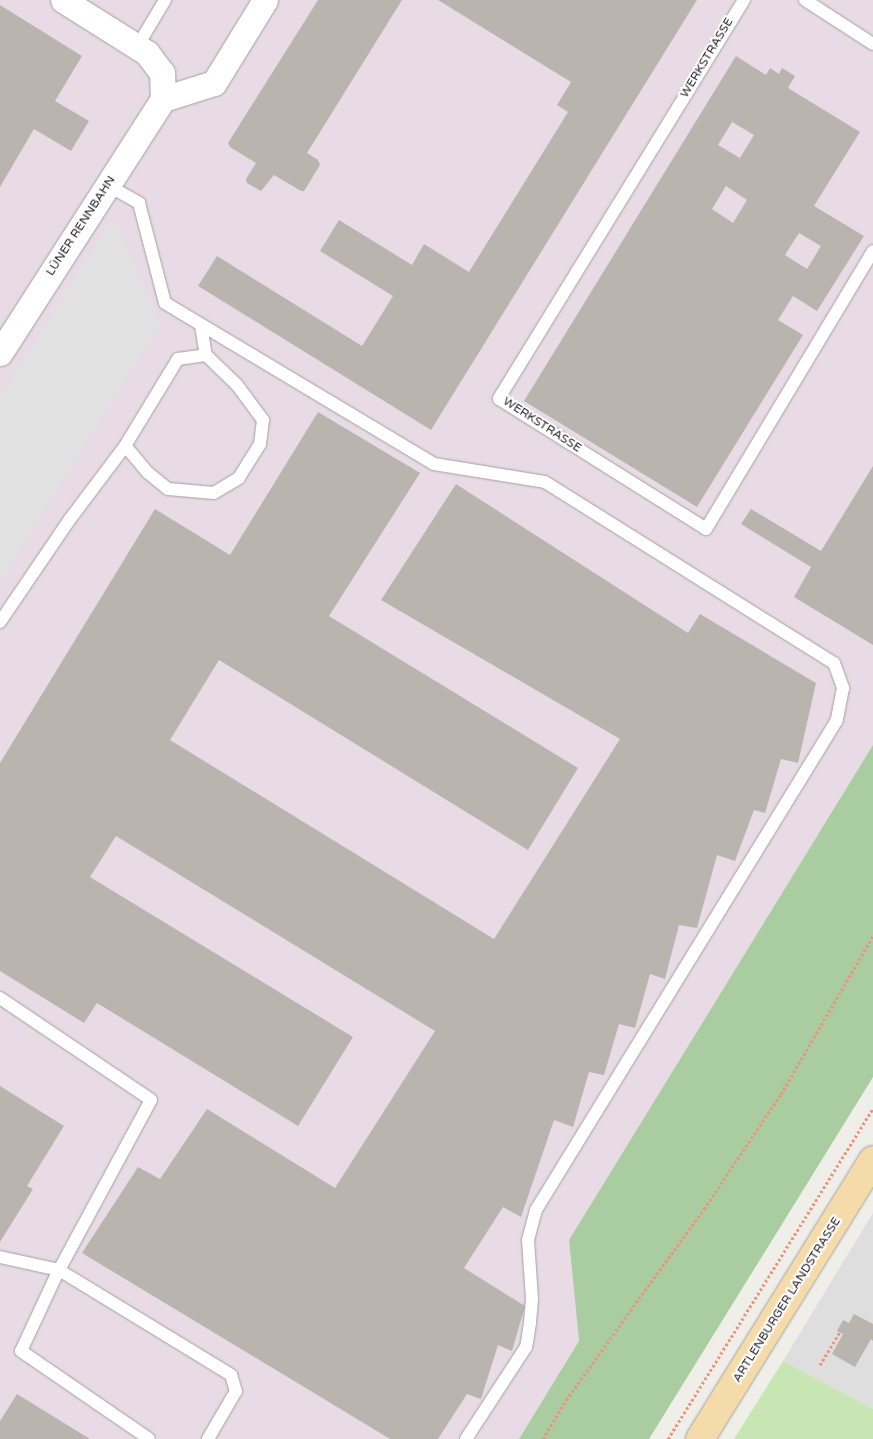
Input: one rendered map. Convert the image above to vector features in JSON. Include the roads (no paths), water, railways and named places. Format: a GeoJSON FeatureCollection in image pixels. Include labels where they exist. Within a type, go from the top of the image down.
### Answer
{"type":"FeatureCollection","features":[{"type":"Feature","properties":{"kind":"main road","name":"ARTLENBURGER LANDSTRASSE"},"geometry":{"type":"LineString","coordinates":[[700,1439],[873,1160]]}},
{"type":"Feature","properties":{"kind":"street"},"geometry":{"type":"LineString","coordinates":[[63,0],[147,53],[162,73],[163,99],[214,83],[265,0]]}},
{"type":"Feature","properties":{"kind":"street","name":"LÜNER RENNBAHN"},"geometry":{"type":"LineString","coordinates":[[0,353],[163,99]]}},
{"type":"Feature","properties":{"kind":"lane"},"geometry":{"type":"LineString","coordinates":[[137,47],[165,0]]}},
{"type":"Feature","properties":{"kind":"lane","name":"WERKSTRASSE"},"geometry":{"type":"LineString","coordinates":[[744,0],[498,399],[706,529],[873,251]]}},
{"type":"Feature","properties":{"kind":"lane"},"geometry":{"type":"LineString","coordinates":[[805,0],[873,44]]}},
{"type":"Feature","properties":{"kind":"lane"},"geometry":{"type":"LineString","coordinates":[[107,185],[139,203],[165,303],[434,464],[545,482],[834,662],[844,688],[837,720],[536,1210],[528,1240],[532,1299],[526,1347],[466,1439]]}},
{"type":"Feature","properties":{"kind":"lane"},"geometry":{"type":"LineString","coordinates":[[125,446],[148,472],[168,489],[214,493],[239,478],[260,444],[263,420],[237,385],[206,355],[201,325]]}},
{"type":"Feature","properties":{"kind":"lane"},"geometry":{"type":"LineString","coordinates":[[0,622],[70,519],[125,446],[178,359],[206,355]]}},
{"type":"Feature","properties":{"kind":"lane"},"geometry":{"type":"LineString","coordinates":[[0,998],[151,1100],[59,1270],[21,1351],[149,1439]]}},
{"type":"Feature","properties":{"kind":"lane"},"geometry":{"type":"LineString","coordinates":[[0,1257],[59,1270],[231,1375],[236,1391],[208,1439]]}}]}
